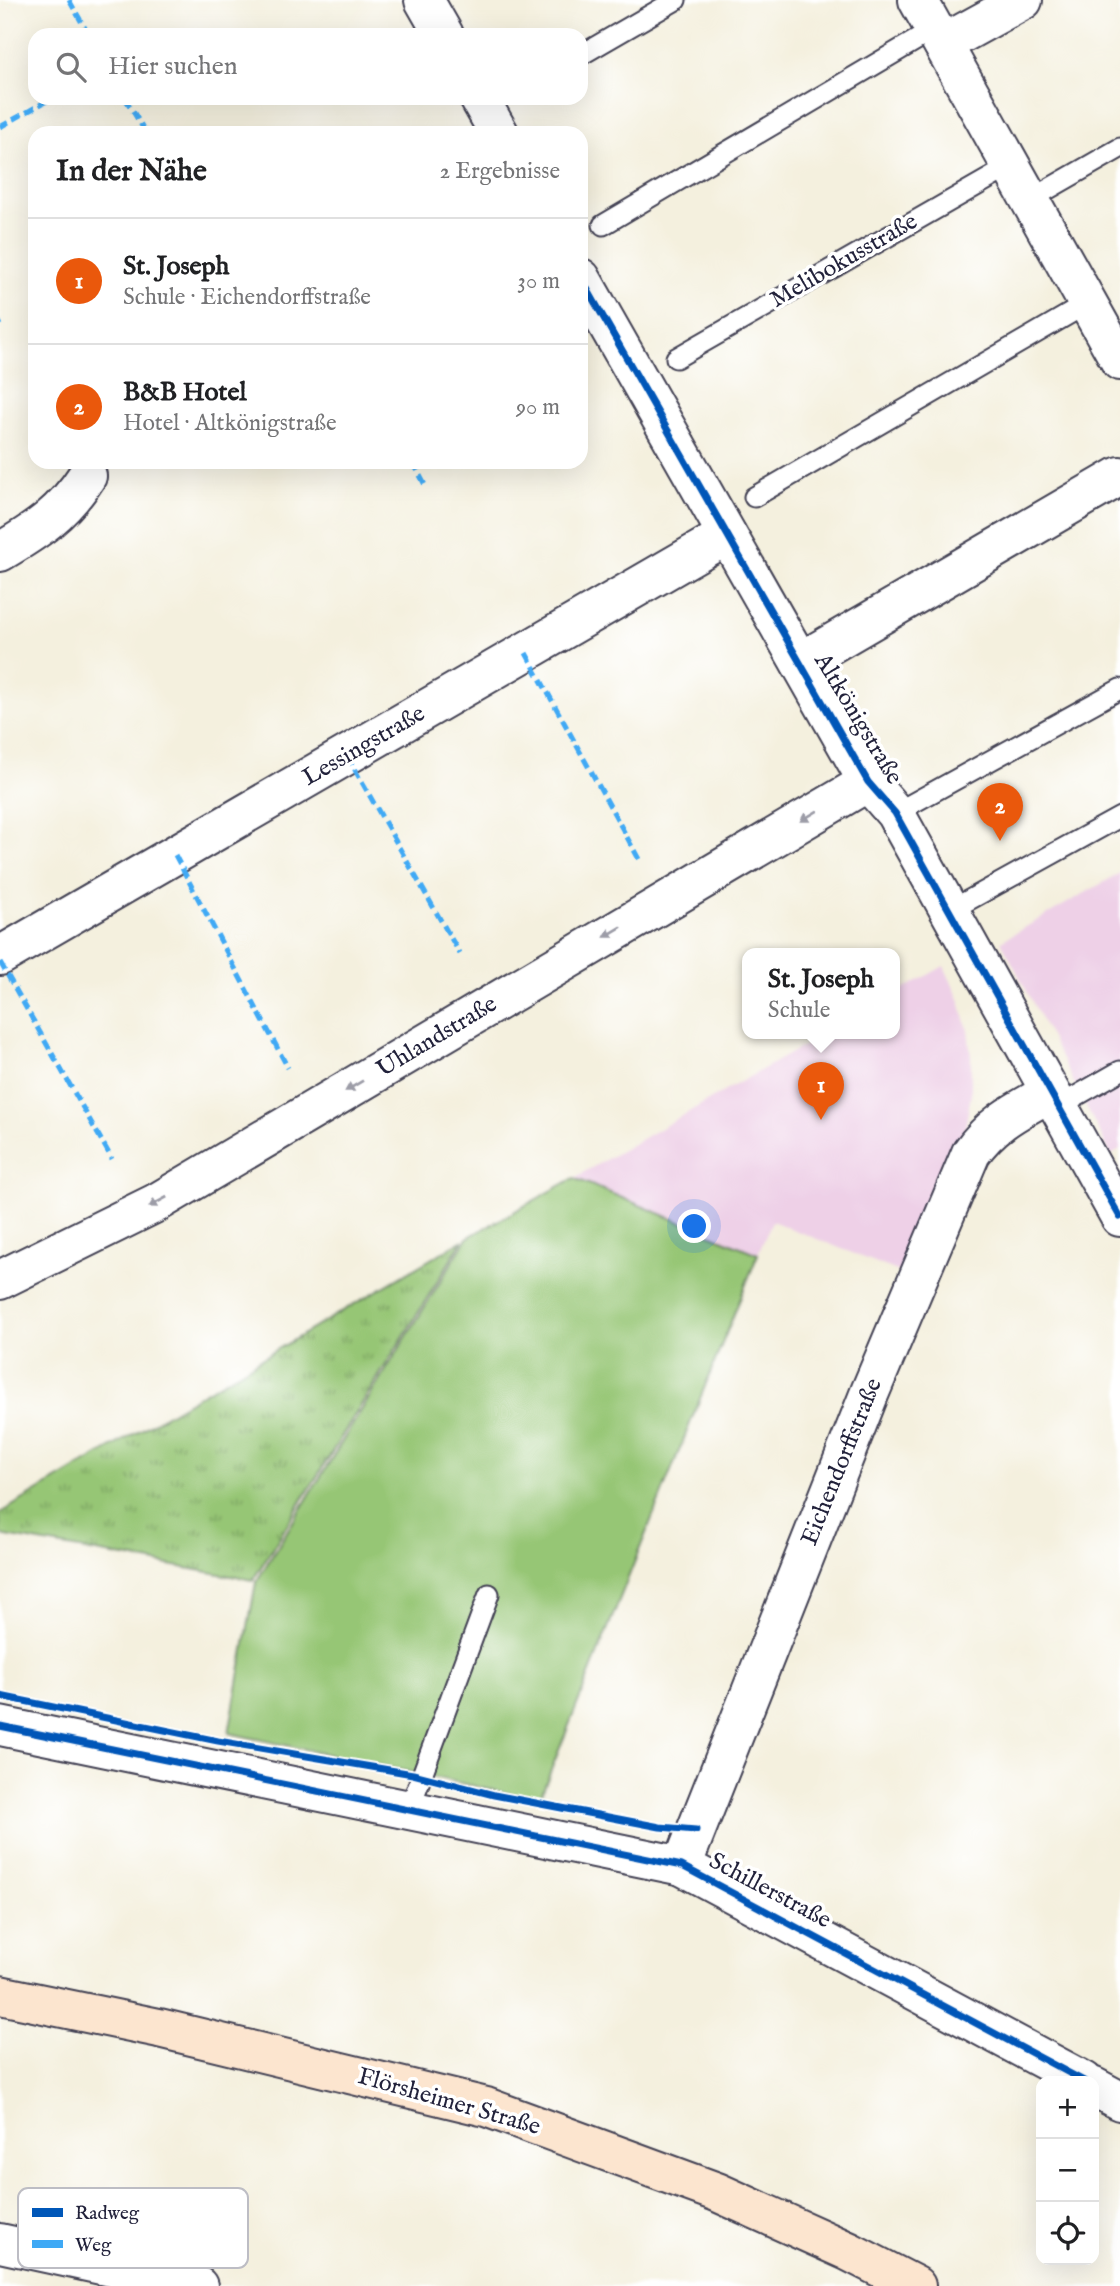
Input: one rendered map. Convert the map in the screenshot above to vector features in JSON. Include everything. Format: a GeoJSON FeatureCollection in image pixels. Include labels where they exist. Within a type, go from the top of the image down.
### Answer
{"type":"FeatureCollection","features":[{"type":"Feature","properties":{"kind":"main road","name":"Flörsheimer Straße"},"geometry":{"type":"LineString","coordinates":[[0,1995],[159,2028],[486,2107],[717,2192],[848,2250],[916,2286]]}},
{"type":"Feature","properties":{"kind":"street"},"geometry":{"type":"LineString","coordinates":[[424,0],[440,28]]}},
{"type":"Feature","properties":{"kind":"street"},"geometry":{"type":"LineString","coordinates":[[1023,0],[932,24],[1011,166],[1101,313],[1120,361]]}},
{"type":"Feature","properties":{"kind":"street"},"geometry":{"type":"LineString","coordinates":[[483,105],[495,126]]}},
{"type":"Feature","properties":{"kind":"street","name":"Altkönigstraße"},"geometry":{"type":"LineString","coordinates":[[588,290],[868,782],[895,813],[1120,1217]]}},
{"type":"Feature","properties":{"kind":"street"},"geometry":{"type":"LineString","coordinates":[[0,552],[53,518],[74,497],[87,475]]}},
{"type":"Feature","properties":{"kind":"street"},"geometry":{"type":"LineString","coordinates":[[800,662],[1120,476]]}},
{"type":"Feature","properties":{"kind":"street","name":"Lessingstraße"},"geometry":{"type":"LineString","coordinates":[[0,956],[727,534]]}},
{"type":"Feature","properties":{"kind":"street","name":"Uhlandstraße"},"geometry":{"type":"LineString","coordinates":[[0,1280],[156,1203],[868,782]]}},
{"type":"Feature","properties":{"kind":"street","name":"Eichendorffstraße"},"geometry":{"type":"LineString","coordinates":[[682,1866],[870,1392],[971,1153],[983,1135],[1004,1118],[1053,1100]]}},
{"type":"Feature","properties":{"kind":"street","name":"Schillerstraße"},"geometry":{"type":"LineString","coordinates":[[0,1726],[682,1866],[1075,2076]]}},
{"type":"Feature","properties":{"kind":"street"},"geometry":{"type":"LineString","coordinates":[[1099,2090],[1120,2101]]}},
{"type":"Feature","properties":{"kind":"street"},"geometry":{"type":"LineString","coordinates":[[0,2244],[18,2248]]}},
{"type":"Feature","properties":{"kind":"street"},"geometry":{"type":"LineString","coordinates":[[113,2268],[198,2286]]}},
{"type":"Feature","properties":{"kind":"lane"},"geometry":{"type":"LineString","coordinates":[[588,51],[676,0]]}},
{"type":"Feature","properties":{"kind":"lane"},"geometry":{"type":"LineString","coordinates":[[603,225],[932,24]]}},
{"type":"Feature","properties":{"kind":"lane"},"geometry":{"type":"LineString","coordinates":[[1031,199],[1120,148]]}},
{"type":"Feature","properties":{"kind":"lane","name":"Melibokusstraße"},"geometry":{"type":"LineString","coordinates":[[676,358],[1011,166]]}},
{"type":"Feature","properties":{"kind":"lane"},"geometry":{"type":"LineString","coordinates":[[754,497],[1101,313]]}},
{"type":"Feature","properties":{"kind":"lane"},"geometry":{"type":"LineString","coordinates":[[895,813],[1120,689]]}},
{"type":"Feature","properties":{"kind":"lane"},"geometry":{"type":"LineString","coordinates":[[949,912],[1120,817]]}},
{"type":"Feature","properties":{"kind":"lane"},"geometry":{"type":"LineString","coordinates":[[1053,1100],[1120,1071]]}},
{"type":"Feature","properties":{"kind":"lane"},"geometry":{"type":"LineString","coordinates":[[409,1810],[489,1594]]}},
{"type":"Feature","properties":{"kind":"shaded area"},"geometry":{"type":"Polygon","coordinates":[[[1120,873],[1120,1150],[1111,1155],[1001,941],[1120,873]]]}},
{"type":"Feature","properties":{"kind":"shaded area"},"geometry":{"type":"Polygon","coordinates":[[[944,966],[960,1001],[968,1030],[971,1057],[971,1095],[965,1128],[907,1275],[772,1221],[758,1254],[574,1178],[815,1039],[900,1039],[900,991],[944,966]]]}},
{"type":"Feature","properties":{"kind":"green space"},"geometry":{"type":"Polygon","coordinates":[[[574,1178],[758,1254],[539,1800],[229,1733],[256,1582],[467,1238],[574,1178]]]}},
{"type":"Feature","properties":{"kind":"green space"},"geometry":{"type":"Polygon","coordinates":[[[463,1240],[253,1580],[0,1535],[0,1513],[463,1240]]]}},
{"type":"Feature","properties":{"kind":"marked path"},"geometry":{"type":"LineString","coordinates":[[69,0],[85,28]]}},
{"type":"Feature","properties":{"kind":"marked path"},"geometry":{"type":"LineString","coordinates":[[0,127],[39,105]]}},
{"type":"Feature","properties":{"kind":"marked path"},"geometry":{"type":"LineString","coordinates":[[129,105],[142,126]]}},
{"type":"Feature","properties":{"kind":"marked path"},"geometry":{"type":"LineString","coordinates":[[417,469],[425,485]]}},
{"type":"Feature","properties":{"kind":"marked path"},"geometry":{"type":"LineString","coordinates":[[526,653],[640,861]]}},
{"type":"Feature","properties":{"kind":"marked path"},"geometry":{"type":"LineString","coordinates":[[347,756],[460,954]]}},
{"type":"Feature","properties":{"kind":"marked path"},"geometry":{"type":"LineString","coordinates":[[175,855],[288,1068]]}},
{"type":"Feature","properties":{"kind":"marked path"},"geometry":{"type":"LineString","coordinates":[[0,962],[112,1159]]}},
{"type":"Feature","properties":{"kind":"cycle path"},"geometry":{"type":"LineString","coordinates":[[588,290],[868,782],[895,813],[1120,1217]]}},
{"type":"Feature","properties":{"kind":"cycle path"},"geometry":{"type":"LineString","coordinates":[[0,1696],[218,1741],[413,1774],[494,1795],[660,1827],[696,1830]]}},
{"type":"Feature","properties":{"kind":"cycle path"},"geometry":{"type":"LineString","coordinates":[[0,1726],[682,1866],[1075,2076]]}},
{"type":"Feature","properties":{"kind":"place","name":"B&B Hotel"},"geometry":{"type":"Point","coordinates":[1000,841]}},
{"type":"Feature","properties":{"kind":"place","name":"St. Joseph"},"geometry":{"type":"Point","coordinates":[821,1120]}}]}
